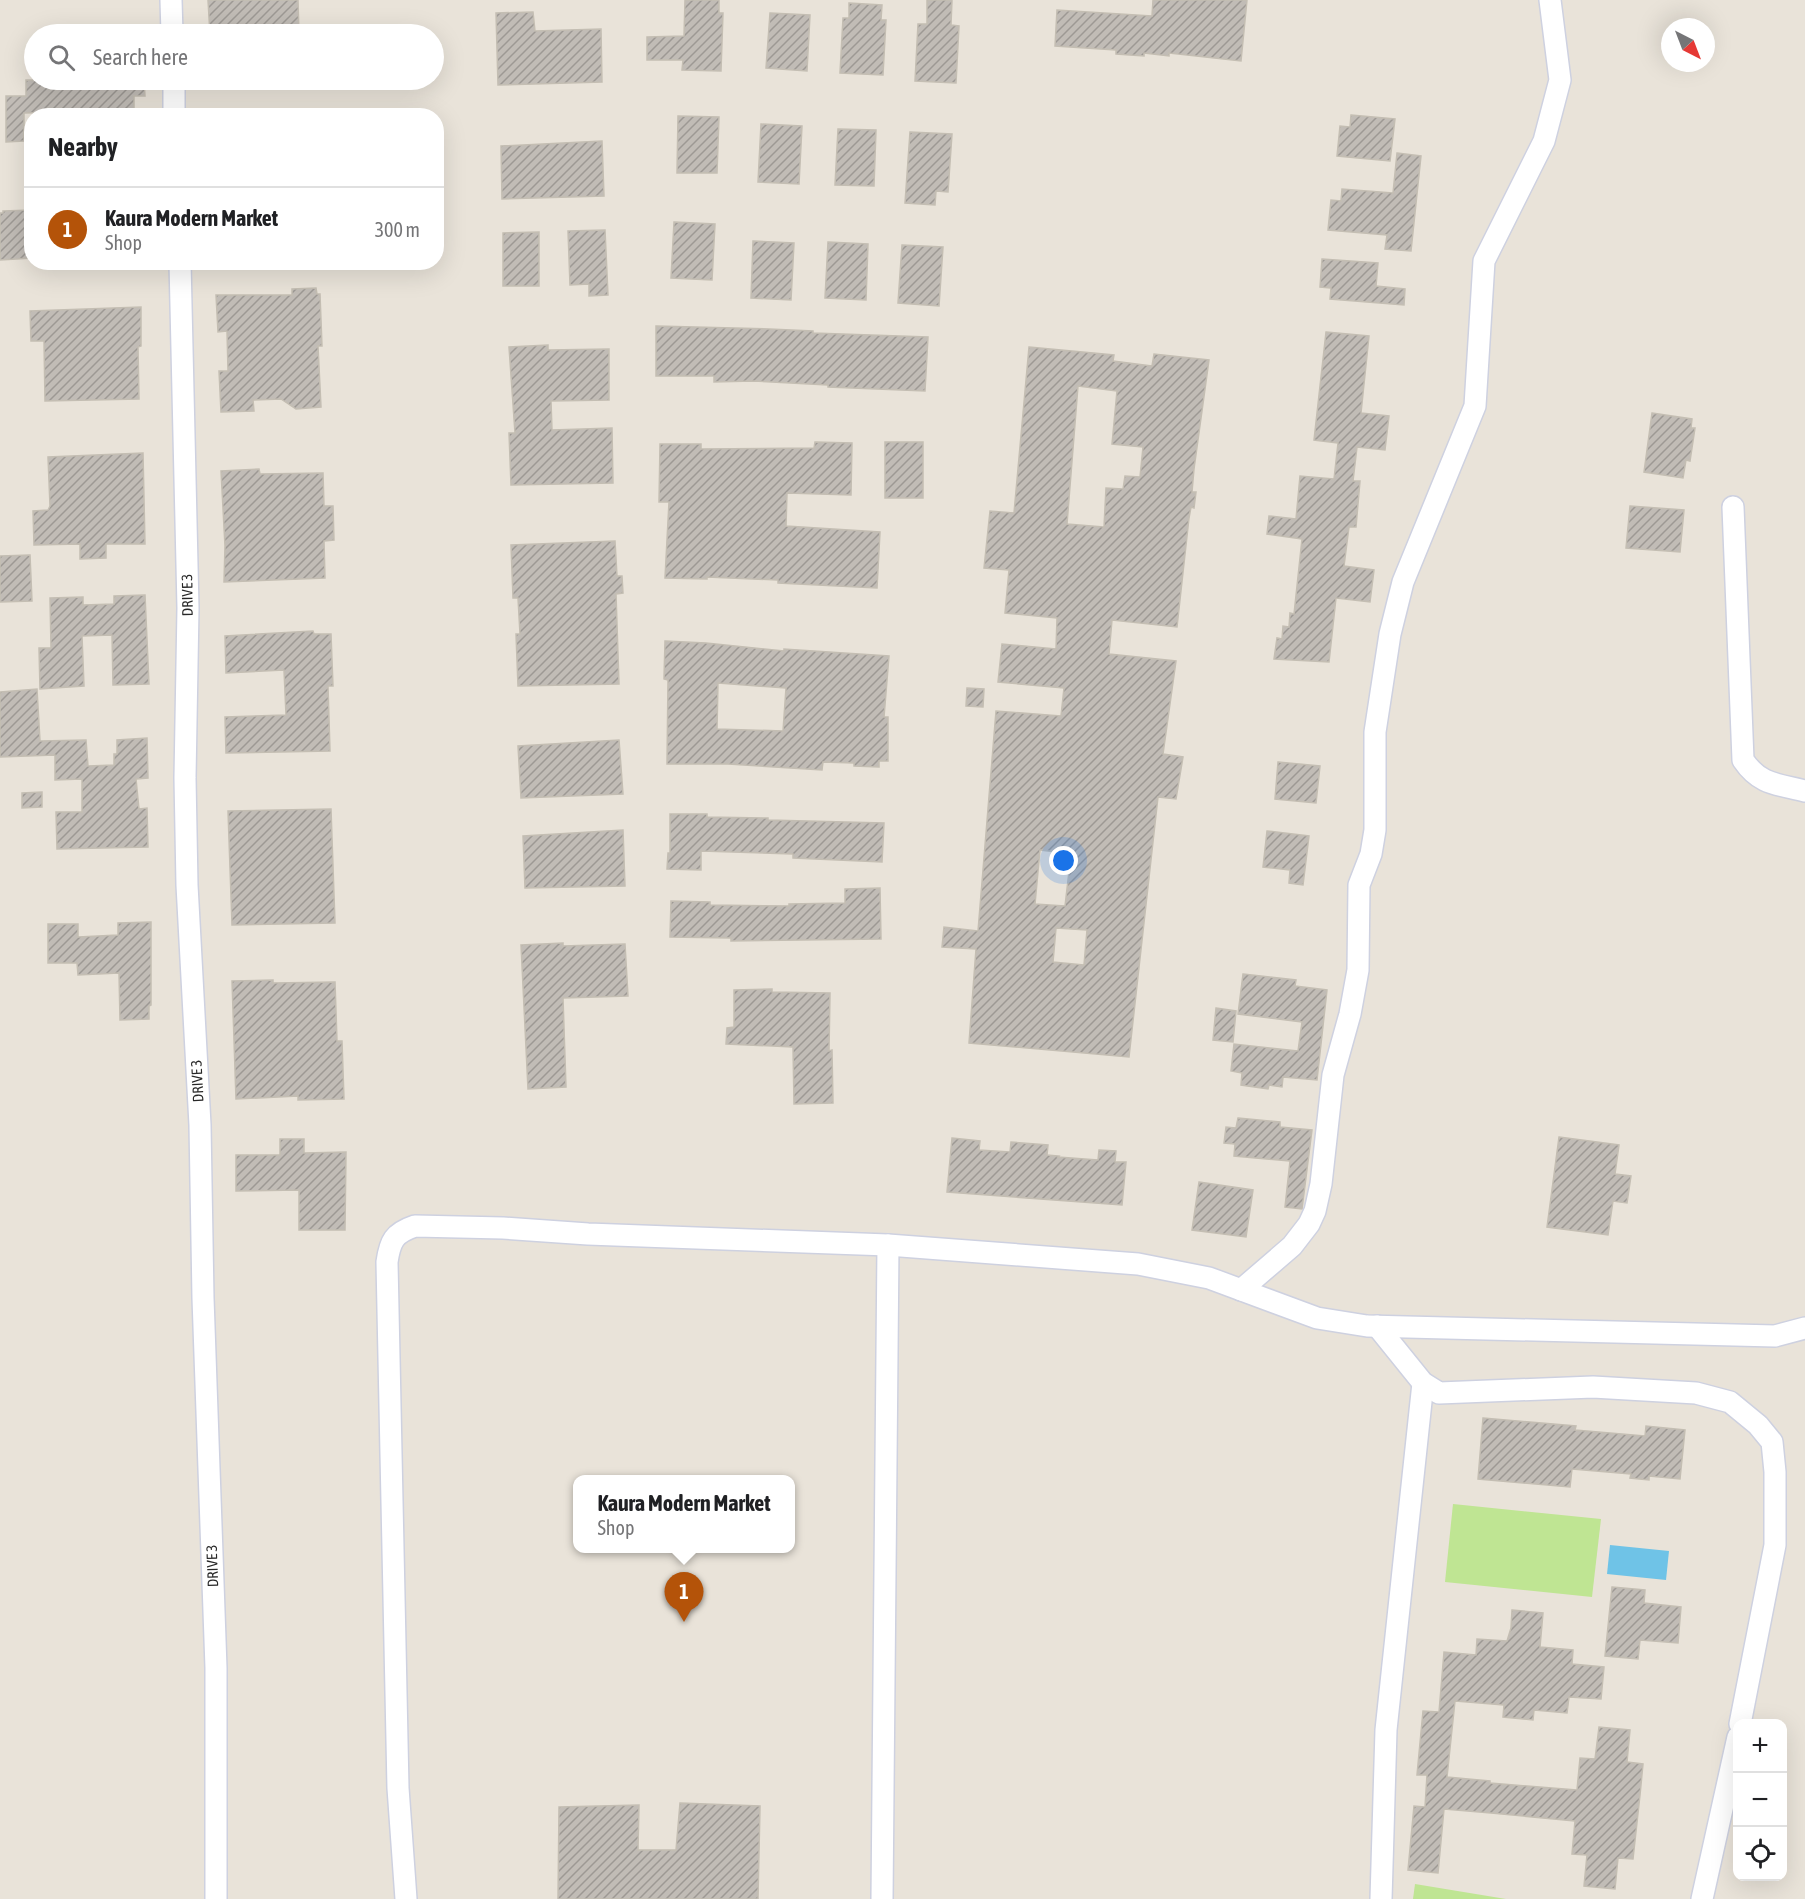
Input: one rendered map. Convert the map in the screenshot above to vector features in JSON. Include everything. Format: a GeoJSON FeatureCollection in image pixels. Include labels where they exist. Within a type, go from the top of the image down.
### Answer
{"type":"FeatureCollection","features":[{"type":"Feature","properties":{"kind":"street"},"geometry":{"type":"LineString","coordinates":[[171,0],[172,24]]}},
{"type":"Feature","properties":{"kind":"street"},"geometry":{"type":"LineString","coordinates":[[1241,1290],[1292,1246],[1309,1224],[1315,1211],[1321,1184],[1333,1075],[1350,1014],[1358,970],[1359,885],[1371,854],[1375,830],[1374,732],[1390,634],[1403,582],[1475,406],[1484,261],[1544,141],[1560,80],[1550,0]]}},
{"type":"Feature","properties":{"kind":"street"},"geometry":{"type":"LineString","coordinates":[[174,90],[174,108]]}},
{"type":"Feature","properties":{"kind":"street","name":"DRIVE 3"},"geometry":{"type":"LineString","coordinates":[[180,270],[188,608],[185,778],[187,885],[200,1125],[203,1298],[216,1668],[216,1899]]}},
{"type":"Feature","properties":{"kind":"street"},"geometry":{"type":"LineString","coordinates":[[1733,507],[1743,760],[1761,780],[1805,791]]}},
{"type":"Feature","properties":{"kind":"street"},"geometry":{"type":"LineString","coordinates":[[406,1899],[398,1788],[387,1263],[389,1245],[397,1235],[415,1226],[888,1245],[1138,1264],[1209,1278],[1317,1318],[1377,1326],[1775,1336],[1805,1328]]}},
{"type":"Feature","properties":{"kind":"street"},"geometry":{"type":"LineString","coordinates":[[882,1899],[888,1245]]}},
{"type":"Feature","properties":{"kind":"street"},"geometry":{"type":"LineString","coordinates":[[1377,1326],[1423,1383],[1439,1393],[1593,1388],[1696,1392],[1730,1402],[1758,1425],[1772,1442],[1775,1472],[1775,1545],[1741,1719]]}},
{"type":"Feature","properties":{"kind":"street"},"geometry":{"type":"LineString","coordinates":[[1381,1899],[1386,1730],[1423,1383]]}},
{"type":"Feature","properties":{"kind":"street"},"geometry":{"type":"LineString","coordinates":[[1702,1899],[1733,1756]]}},
{"type":"Feature","properties":{"kind":"green space"},"geometry":{"type":"Polygon","coordinates":[[[1453,1504],[1601,1519],[1592,1597],[1445,1582],[1453,1504]]]}},
{"type":"Feature","properties":{"kind":"green space"},"geometry":{"type":"Polygon","coordinates":[[[1415,1884],[1506,1899],[1413,1899],[1415,1884]]]}},
{"type":"Feature","properties":{"kind":"water"},"geometry":{"type":"Polygon","coordinates":[[[1610,1545],[1669,1551],[1666,1580],[1607,1574],[1610,1545]]]}},
{"type":"Feature","properties":{"kind":"building"},"geometry":{"type":"Polygon","coordinates":[[[208,0],[298,0],[299,24],[209,24],[208,0]]]}},
{"type":"Feature","properties":{"kind":"building"},"geometry":{"type":"Polygon","coordinates":[[[685,0],[719,0],[719,13],[723,13],[721,71],[682,70],[683,60],[647,60],[647,37],[684,36],[685,0]]]}},
{"type":"Feature","properties":{"kind":"building"},"geometry":{"type":"Polygon","coordinates":[[[927,0],[952,0],[951,25],[959,26],[956,83],[915,81],[918,24],[927,24],[927,0]]]}},
{"type":"Feature","properties":{"kind":"building"},"geometry":{"type":"Polygon","coordinates":[[[1153,0],[1247,0],[1241,61],[1169,53],[1169,56],[1144,53],[1144,56],[1116,54],[1116,50],[1055,46],[1057,10],[1152,16],[1153,0]]]}},
{"type":"Feature","properties":{"kind":"building"},"geometry":{"type":"Polygon","coordinates":[[[849,3],[882,5],[881,20],[886,20],[883,75],[840,73],[843,18],[849,18],[849,3]]]}},
{"type":"Feature","properties":{"kind":"building"},"geometry":{"type":"Polygon","coordinates":[[[533,12],[535,31],[601,29],[602,82],[498,85],[496,13],[533,12]]]}},
{"type":"Feature","properties":{"kind":"building"},"geometry":{"type":"Polygon","coordinates":[[[770,13],[810,15],[807,71],[766,68],[770,13]]]}},
{"type":"Feature","properties":{"kind":"building"},"geometry":{"type":"Polygon","coordinates":[[[26,90],[145,90],[145,96],[134,96],[134,108],[24,108],[24,141],[6,142],[6,96],[26,96],[26,90]]]}},
{"type":"Feature","properties":{"kind":"building"},"geometry":{"type":"Polygon","coordinates":[[[1351,115],[1395,119],[1390,161],[1337,156],[1340,126],[1350,127],[1351,115]]]}},
{"type":"Feature","properties":{"kind":"building"},"geometry":{"type":"Polygon","coordinates":[[[678,116],[719,117],[717,173],[677,173],[678,116]]]}},
{"type":"Feature","properties":{"kind":"building"},"geometry":{"type":"Polygon","coordinates":[[[761,124],[802,126],[799,184],[758,182],[761,124]]]}},
{"type":"Feature","properties":{"kind":"building"},"geometry":{"type":"Polygon","coordinates":[[[838,129],[876,130],[874,186],[835,185],[838,129]]]}},
{"type":"Feature","properties":{"kind":"building"},"geometry":{"type":"Polygon","coordinates":[[[910,132],[952,134],[948,192],[936,191],[935,205],[905,203],[910,132]]]}},
{"type":"Feature","properties":{"kind":"building"},"geometry":{"type":"Polygon","coordinates":[[[602,141],[604,196],[502,199],[501,146],[602,141]]]}},
{"type":"Feature","properties":{"kind":"building"},"geometry":{"type":"Polygon","coordinates":[[[1397,153],[1421,156],[1411,251],[1385,249],[1387,235],[1328,230],[1331,200],[1341,201],[1342,189],[1393,193],[1397,153]]]}},
{"type":"Feature","properties":{"kind":"building"},"geometry":{"type":"Polygon","coordinates":[[[24,210],[24,258],[0,260],[0,213],[24,210]]]}},
{"type":"Feature","properties":{"kind":"building"},"geometry":{"type":"Polygon","coordinates":[[[674,222],[715,224],[712,280],[671,278],[674,222]]]}},
{"type":"Feature","properties":{"kind":"building"},"geometry":{"type":"Polygon","coordinates":[[[605,230],[608,295],[589,296],[589,284],[570,285],[568,231],[605,230]]]}},
{"type":"Feature","properties":{"kind":"building"},"geometry":{"type":"Polygon","coordinates":[[[539,232],[539,286],[503,286],[503,233],[539,232]]]}},
{"type":"Feature","properties":{"kind":"building"},"geometry":{"type":"Polygon","coordinates":[[[753,241],[794,243],[791,300],[751,298],[753,241]]]}},
{"type":"Feature","properties":{"kind":"building"},"geometry":{"type":"Polygon","coordinates":[[[828,242],[868,244],[866,300],[825,298],[828,242]]]}},
{"type":"Feature","properties":{"kind":"building"},"geometry":{"type":"Polygon","coordinates":[[[902,245],[943,247],[939,306],[898,303],[902,245]]]}},
{"type":"Feature","properties":{"kind":"building"},"geometry":{"type":"Polygon","coordinates":[[[1322,259],[1378,263],[1376,286],[1405,289],[1404,305],[1330,299],[1331,288],[1320,287],[1322,259]]]}},
{"type":"Feature","properties":{"kind":"building"},"geometry":{"type":"Polygon","coordinates":[[[316,288],[317,294],[320,294],[322,346],[318,346],[321,407],[296,409],[281,399],[253,400],[254,411],[221,412],[219,371],[228,371],[227,331],[218,332],[216,295],[292,295],[292,289],[316,288]]]}},
{"type":"Feature","properties":{"kind":"building"},"geometry":{"type":"Polygon","coordinates":[[[141,307],[141,346],[138,347],[139,399],[45,401],[44,341],[31,341],[30,311],[141,307]]]}},
{"type":"Feature","properties":{"kind":"building"},"geometry":{"type":"Polygon","coordinates":[[[656,326],[928,337],[925,391],[753,381],[714,382],[714,376],[656,376],[656,326]]]}},
{"type":"Feature","properties":{"kind":"building"},"geometry":{"type":"Polygon","coordinates":[[[1326,332],[1369,336],[1361,413],[1389,416],[1385,450],[1357,447],[1353,481],[1360,481],[1356,527],[1349,527],[1344,566],[1374,570],[1370,602],[1336,598],[1329,662],[1274,659],[1277,638],[1282,639],[1283,626],[1289,627],[1290,613],[1294,614],[1302,539],[1267,534],[1269,516],[1296,519],[1300,476],[1334,479],[1338,443],[1314,440],[1326,332]]]}},
{"type":"Feature","properties":{"kind":"building"},"geometry":{"type":"Polygon","coordinates":[[[548,345],[548,350],[609,349],[609,400],[551,401],[552,430],[612,428],[613,483],[511,485],[509,433],[515,433],[509,347],[548,345]]]}},
{"type":"Feature","properties":{"kind":"building"},"geometry":{"type":"Polygon","coordinates":[[[1029,347],[1114,355],[1113,361],[1152,366],[1154,354],[1209,360],[1194,469],[1192,492],[1196,492],[1194,508],[1191,507],[1189,518],[1177,627],[1112,620],[1109,654],[1176,661],[1163,754],[1183,757],[1176,799],[1158,797],[1129,1057],[969,1043],[976,949],[942,947],[944,927],[978,931],[996,711],[1061,716],[1064,688],[998,682],[1002,644],[1056,649],[1057,618],[1005,613],[1009,570],[984,568],[990,511],[1014,513],[1029,347]],[[1078,386],[1067,524],[1104,527],[1106,488],[1123,489],[1125,476],[1140,477],[1143,447],[1112,444],[1117,391],[1078,386]],[[1040,850],[1035,904],[1065,906],[1071,854],[1040,850]],[[1056,928],[1053,962],[1084,965],[1087,930],[1056,928]]]}},
{"type":"Feature","properties":{"kind":"building"},"geometry":{"type":"Polygon","coordinates":[[[1652,413],[1692,419],[1691,428],[1695,428],[1690,461],[1686,460],[1683,478],[1644,472],[1652,413]]]}},
{"type":"Feature","properties":{"kind":"building"},"geometry":{"type":"Polygon","coordinates":[[[815,442],[852,443],[851,495],[787,493],[786,526],[880,532],[877,588],[778,583],[778,580],[665,578],[669,502],[659,502],[660,444],[701,444],[701,449],[814,448],[815,442]]]}},
{"type":"Feature","properties":{"kind":"building"},"geometry":{"type":"Polygon","coordinates":[[[885,442],[923,442],[923,498],[885,498],[885,442]]]}},
{"type":"Feature","properties":{"kind":"building"},"geometry":{"type":"Polygon","coordinates":[[[143,453],[145,544],[106,544],[106,558],[80,559],[80,544],[34,545],[33,511],[48,510],[50,506],[48,457],[143,453]]]}},
{"type":"Feature","properties":{"kind":"building"},"geometry":{"type":"Polygon","coordinates":[[[259,469],[260,474],[323,473],[324,506],[333,506],[334,540],[324,541],[325,578],[224,582],[225,546],[221,471],[259,469]]]}},
{"type":"Feature","properties":{"kind":"building"},"geometry":{"type":"Polygon","coordinates":[[[1630,506],[1684,510],[1680,552],[1626,548],[1630,506]]]}},
{"type":"Feature","properties":{"kind":"building"},"geometry":{"type":"Polygon","coordinates":[[[615,541],[617,576],[622,576],[623,593],[616,594],[619,684],[518,686],[516,634],[520,634],[518,598],[513,598],[511,545],[615,541]]]}},
{"type":"Feature","properties":{"kind":"building"},"geometry":{"type":"Polygon","coordinates":[[[30,555],[32,601],[0,602],[0,556],[30,555]]]}},
{"type":"Feature","properties":{"kind":"building"},"geometry":{"type":"Polygon","coordinates":[[[145,595],[149,684],[113,685],[112,635],[82,636],[84,686],[40,689],[39,648],[51,648],[50,598],[83,597],[83,605],[114,604],[114,596],[145,595]]]}},
{"type":"Feature","properties":{"kind":"building"},"geometry":{"type":"Polygon","coordinates":[[[313,631],[314,634],[331,634],[333,686],[328,686],[330,751],[226,753],[225,717],[286,715],[284,670],[226,673],[225,636],[313,631]]]}},
{"type":"Feature","properties":{"kind":"building"},"geometry":{"type":"Polygon","coordinates":[[[665,641],[784,651],[784,649],[889,656],[884,717],[888,717],[888,761],[879,761],[879,767],[823,762],[822,770],[728,764],[667,764],[668,680],[664,679],[665,641]],[[718,683],[717,729],[783,731],[786,688],[718,683]]]}},
{"type":"Feature","properties":{"kind":"building"},"geometry":{"type":"Polygon","coordinates":[[[967,688],[984,689],[983,707],[966,706],[967,688]]]}},
{"type":"Feature","properties":{"kind":"building"},"geometry":{"type":"Polygon","coordinates":[[[37,689],[40,741],[86,740],[88,766],[114,765],[117,740],[147,738],[148,778],[136,779],[139,809],[147,808],[148,847],[57,849],[56,812],[82,812],[82,779],[55,780],[55,755],[0,757],[0,692],[37,689]]]}},
{"type":"Feature","properties":{"kind":"building"},"geometry":{"type":"Polygon","coordinates":[[[619,740],[623,794],[521,798],[518,746],[619,740]]]}},
{"type":"Feature","properties":{"kind":"building"},"geometry":{"type":"Polygon","coordinates":[[[1278,762],[1320,766],[1316,803],[1275,799],[1278,762]]]}},
{"type":"Feature","properties":{"kind":"building"},"geometry":{"type":"Polygon","coordinates":[[[42,792],[42,807],[22,808],[22,793],[42,792]]]}},
{"type":"Feature","properties":{"kind":"building"},"geometry":{"type":"Polygon","coordinates":[[[331,809],[335,923],[232,925],[228,811],[331,809]]]}},
{"type":"Feature","properties":{"kind":"building"},"geometry":{"type":"Polygon","coordinates":[[[670,814],[707,814],[707,817],[768,818],[768,820],[884,823],[882,862],[793,858],[793,854],[701,851],[701,870],[667,869],[668,853],[670,853],[670,814]]]}},
{"type":"Feature","properties":{"kind":"building"},"geometry":{"type":"Polygon","coordinates":[[[623,830],[625,886],[525,888],[523,836],[623,830]]]}},
{"type":"Feature","properties":{"kind":"building"},"geometry":{"type":"Polygon","coordinates":[[[1267,831],[1309,836],[1303,885],[1289,883],[1290,870],[1263,867],[1267,831]]]}},
{"type":"Feature","properties":{"kind":"building"},"geometry":{"type":"Polygon","coordinates":[[[880,888],[881,939],[731,941],[731,938],[670,937],[671,901],[710,902],[710,905],[789,906],[789,904],[845,903],[845,889],[880,888]]]}},
{"type":"Feature","properties":{"kind":"building"},"geometry":{"type":"Polygon","coordinates":[[[151,922],[149,1019],[120,1020],[119,973],[78,975],[77,963],[48,963],[48,924],[78,924],[78,937],[118,935],[118,923],[151,922]]]}},
{"type":"Feature","properties":{"kind":"building"},"geometry":{"type":"Polygon","coordinates":[[[563,943],[563,946],[625,944],[628,996],[563,998],[566,1087],[528,1089],[521,945],[563,943]]]}},
{"type":"Feature","properties":{"kind":"building"},"geometry":{"type":"Polygon","coordinates":[[[1243,974],[1296,980],[1295,986],[1327,990],[1317,1080],[1283,1077],[1282,1087],[1269,1085],[1268,1089],[1241,1085],[1242,1073],[1231,1071],[1234,1044],[1298,1051],[1302,1022],[1238,1014],[1243,974]]]}},
{"type":"Feature","properties":{"kind":"building"},"geometry":{"type":"Polygon","coordinates":[[[273,980],[273,983],[335,982],[337,1041],[342,1041],[344,1099],[298,1100],[298,1096],[236,1099],[232,981],[273,980]]]}},
{"type":"Feature","properties":{"kind":"building"},"geometry":{"type":"Polygon","coordinates":[[[772,989],[772,992],[830,993],[829,1051],[832,1050],[833,1103],[794,1104],[793,1047],[726,1044],[727,1028],[734,1027],[734,990],[772,989]]]}},
{"type":"Feature","properties":{"kind":"building"},"geometry":{"type":"Polygon","coordinates":[[[1216,1008],[1236,1011],[1233,1042],[1213,1040],[1216,1008]]]}},
{"type":"Feature","properties":{"kind":"building"},"geometry":{"type":"Polygon","coordinates":[[[1238,1118],[1280,1122],[1280,1127],[1312,1130],[1302,1209],[1285,1207],[1290,1161],[1234,1156],[1235,1144],[1224,1143],[1226,1127],[1236,1128],[1238,1118]]]}},
{"type":"Feature","properties":{"kind":"building"},"geometry":{"type":"Polygon","coordinates":[[[1559,1137],[1619,1145],[1615,1174],[1631,1176],[1627,1203],[1613,1201],[1608,1235],[1547,1227],[1559,1137]]]}},
{"type":"Feature","properties":{"kind":"building"},"geometry":{"type":"Polygon","coordinates":[[[952,1138],[980,1141],[979,1150],[1010,1152],[1011,1142],[1048,1145],[1047,1155],[1058,1157],[1098,1160],[1099,1150],[1116,1151],[1115,1162],[1126,1162],[1122,1205],[947,1192],[952,1138]]]}},
{"type":"Feature","properties":{"kind":"building"},"geometry":{"type":"Polygon","coordinates":[[[280,1139],[304,1139],[304,1153],[346,1152],[345,1230],[299,1230],[299,1190],[236,1191],[236,1155],[280,1155],[280,1139]]]}},
{"type":"Feature","properties":{"kind":"building"},"geometry":{"type":"Polygon","coordinates":[[[1199,1182],[1253,1190],[1246,1237],[1192,1230],[1199,1182]]]}},
{"type":"Feature","properties":{"kind":"building"},"geometry":{"type":"Polygon","coordinates":[[[1483,1418],[1576,1426],[1575,1430],[1645,1436],[1646,1426],[1685,1430],[1680,1479],[1649,1476],[1649,1480],[1630,1478],[1631,1474],[1572,1469],[1570,1487],[1478,1479],[1483,1418]]]}},
{"type":"Feature","properties":{"kind":"building"},"geometry":{"type":"Polygon","coordinates":[[[1612,1587],[1645,1590],[1644,1603],[1681,1607],[1678,1643],[1640,1640],[1638,1659],[1605,1656],[1612,1587]]]}},
{"type":"Feature","properties":{"kind":"building"},"geometry":{"type":"Polygon","coordinates":[[[1512,1610],[1543,1613],[1540,1647],[1573,1650],[1572,1664],[1604,1667],[1601,1699],[1569,1697],[1567,1713],[1534,1710],[1533,1720],[1503,1717],[1504,1705],[1455,1701],[1447,1777],[1577,1790],[1580,1758],[1595,1759],[1599,1727],[1630,1730],[1627,1762],[1643,1764],[1633,1859],[1618,1858],[1615,1889],[1584,1886],[1587,1855],[1572,1854],[1575,1821],[1491,1813],[1444,1809],[1438,1873],[1408,1870],[1414,1806],[1425,1807],[1427,1775],[1417,1775],[1423,1711],[1439,1712],[1444,1652],[1476,1655],[1477,1639],[1507,1641],[1511,1628],[1512,1610]]]}},
{"type":"Feature","properties":{"kind":"building"},"geometry":{"type":"Polygon","coordinates":[[[680,1803],[760,1806],[758,1899],[558,1899],[559,1807],[639,1805],[638,1850],[676,1850],[680,1803]]]}},
{"type":"Feature","properties":{"kind":"place","name":"Kaura Modern Market"},"geometry":{"type":"Point","coordinates":[684,1622]}}]}
